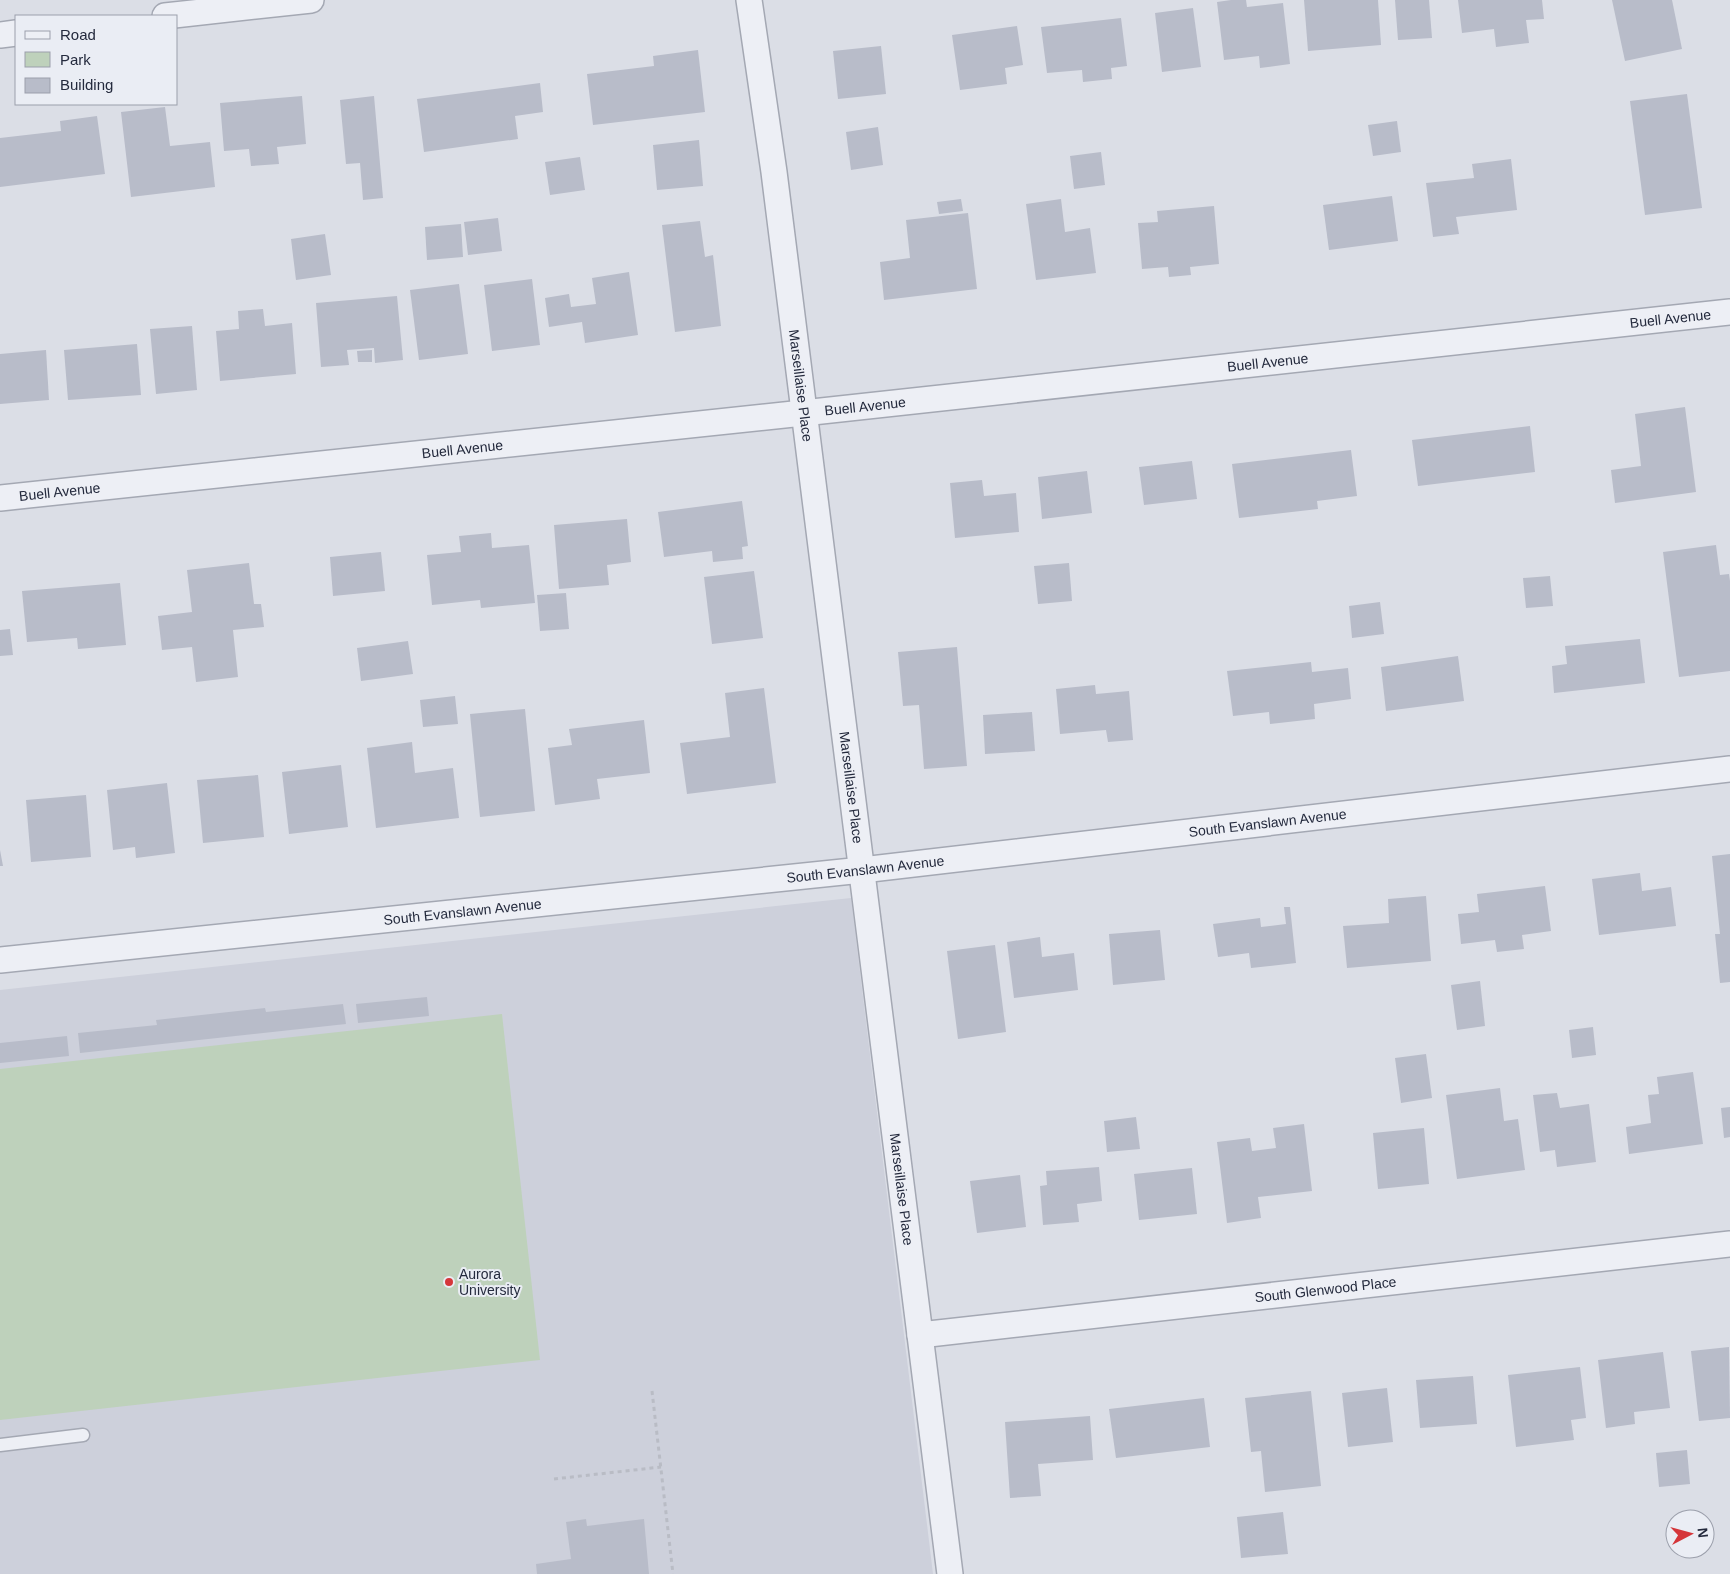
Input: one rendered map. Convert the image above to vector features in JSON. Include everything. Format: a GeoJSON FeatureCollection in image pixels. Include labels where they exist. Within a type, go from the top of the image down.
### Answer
{"type":"FeatureCollection","features":[{"type":"Feature","properties":{"kind":"street"},"geometry":{"type":"LineString","coordinates":[[174,15],[311,0]]}},
{"type":"Feature","properties":{"kind":"street","name":"Marseillaise Place"},"geometry":{"type":"LineString","coordinates":[[749,0],[774,172],[950,1574]]}},
{"type":"Feature","properties":{"kind":"street"},"geometry":{"type":"LineString","coordinates":[[0,35],[15,33]]}},
{"type":"Feature","properties":{"kind":"street","name":"Buell Avenue"},"geometry":{"type":"LineString","coordinates":[[0,498],[1730,312]]}},
{"type":"Feature","properties":{"kind":"street","name":"South Evanslawn Avenue"},"geometry":{"type":"LineString","coordinates":[[0,960],[862,870],[1730,769]]}},
{"type":"Feature","properties":{"kind":"street","name":"South Glenwood Place"},"geometry":{"type":"LineString","coordinates":[[920,1335],[1730,1244]]}},
{"type":"Feature","properties":{"kind":"lane"},"geometry":{"type":"LineString","coordinates":[[0,1445],[83,1436]]}},
{"type":"Feature","properties":{"kind":"path"},"geometry":{"type":"LineString","coordinates":[[652,1391],[673,1574]]}},
{"type":"Feature","properties":{"kind":"path"},"geometry":{"type":"LineString","coordinates":[[554,1479],[661,1467]]}},
{"type":"Feature","properties":{"kind":"shaded area","name":"Aurora University"},"geometry":{"type":"Polygon","coordinates":[[[851,898],[933,1574],[0,1574],[0,990],[851,898]]]}},
{"type":"Feature","properties":{"kind":"green space"},"geometry":{"type":"Polygon","coordinates":[[[502,1014],[540,1360],[0,1420],[0,1069],[502,1014]]]}},
{"type":"Feature","properties":{"kind":"building"},"geometry":{"type":"Polygon","coordinates":[[[1246,0],[1247,7],[1283,3],[1290,64],[1260,68],[1259,56],[1224,60],[1217,2],[1246,0]]]}},
{"type":"Feature","properties":{"kind":"building"},"geometry":{"type":"Polygon","coordinates":[[[1304,0],[1378,0],[1381,45],[1308,51],[1304,0]]]}},
{"type":"Feature","properties":{"kind":"building"},"geometry":{"type":"Polygon","coordinates":[[[1395,0],[1429,0],[1432,38],[1398,40],[1395,0]]]}},
{"type":"Feature","properties":{"kind":"building"},"geometry":{"type":"Polygon","coordinates":[[[1458,0],[1542,0],[1544,19],[1526,20],[1529,43],[1496,47],[1494,29],[1462,33],[1458,0]]]}},
{"type":"Feature","properties":{"kind":"building"},"geometry":{"type":"Polygon","coordinates":[[[1612,0],[1672,0],[1682,49],[1625,61],[1612,0]]]}},
{"type":"Feature","properties":{"kind":"building"},"geometry":{"type":"Polygon","coordinates":[[[1193,8],[1201,67],[1162,72],[1155,13],[1193,8]]]}},
{"type":"Feature","properties":{"kind":"building"},"geometry":{"type":"Polygon","coordinates":[[[1121,18],[1127,66],[1111,68],[1112,79],[1083,82],[1082,70],[1047,73],[1041,27],[1121,18]]]}},
{"type":"Feature","properties":{"kind":"building"},"geometry":{"type":"Polygon","coordinates":[[[1017,26],[1023,65],[1005,68],[1007,84],[960,90],[952,35],[1017,26]]]}},
{"type":"Feature","properties":{"kind":"building"},"geometry":{"type":"Polygon","coordinates":[[[881,46],[886,94],[838,99],[833,51],[881,46]]]}},
{"type":"Feature","properties":{"kind":"building"},"geometry":{"type":"Polygon","coordinates":[[[698,50],[705,112],[593,125],[587,74],[654,66],[653,56],[698,50]]]}},
{"type":"Feature","properties":{"kind":"building"},"geometry":{"type":"Polygon","coordinates":[[[540,83],[543,112],[515,116],[518,139],[424,152],[417,99],[540,83]]]}},
{"type":"Feature","properties":{"kind":"building"},"geometry":{"type":"Polygon","coordinates":[[[1687,94],[1702,208],[1645,215],[1630,101],[1687,94]]]}},
{"type":"Feature","properties":{"kind":"building"},"geometry":{"type":"Polygon","coordinates":[[[302,96],[306,144],[277,147],[279,164],[251,166],[249,149],[224,151],[220,103],[302,96]]]}},
{"type":"Feature","properties":{"kind":"building"},"geometry":{"type":"Polygon","coordinates":[[[374,96],[383,198],[363,200],[360,163],[346,164],[340,100],[374,96]]]}},
{"type":"Feature","properties":{"kind":"building"},"geometry":{"type":"Polygon","coordinates":[[[165,107],[170,146],[210,142],[215,187],[131,197],[121,112],[165,107]]]}},
{"type":"Feature","properties":{"kind":"building"},"geometry":{"type":"Polygon","coordinates":[[[97,116],[105,174],[0,187],[0,138],[61,131],[60,121],[97,116]]]}},
{"type":"Feature","properties":{"kind":"building"},"geometry":{"type":"Polygon","coordinates":[[[1397,121],[1401,152],[1373,156],[1368,125],[1397,121]]]}},
{"type":"Feature","properties":{"kind":"building"},"geometry":{"type":"Polygon","coordinates":[[[878,127],[883,165],[851,170],[846,132],[878,127]]]}},
{"type":"Feature","properties":{"kind":"building"},"geometry":{"type":"Polygon","coordinates":[[[699,140],[703,186],[657,190],[653,145],[699,140]]]}},
{"type":"Feature","properties":{"kind":"building"},"geometry":{"type":"Polygon","coordinates":[[[1101,152],[1105,185],[1074,189],[1070,156],[1101,152]]]}},
{"type":"Feature","properties":{"kind":"building"},"geometry":{"type":"Polygon","coordinates":[[[580,157],[585,190],[550,195],[545,162],[580,157]]]}},
{"type":"Feature","properties":{"kind":"building"},"geometry":{"type":"Polygon","coordinates":[[[1511,159],[1517,210],[1456,217],[1459,234],[1433,237],[1426,183],[1474,178],[1472,164],[1511,159]]]}},
{"type":"Feature","properties":{"kind":"building"},"geometry":{"type":"Polygon","coordinates":[[[1392,196],[1398,241],[1329,250],[1323,205],[1392,196]]]}},
{"type":"Feature","properties":{"kind":"building"},"geometry":{"type":"Polygon","coordinates":[[[961,199],[963,211],[939,214],[937,202],[961,199]]]}},
{"type":"Feature","properties":{"kind":"building"},"geometry":{"type":"Polygon","coordinates":[[[1061,199],[1065,232],[1090,228],[1096,273],[1036,280],[1026,204],[1061,199]]]}},
{"type":"Feature","properties":{"kind":"building"},"geometry":{"type":"Polygon","coordinates":[[[1214,206],[1219,264],[1190,267],[1191,275],[1169,277],[1168,267],[1142,269],[1138,223],[1158,222],[1157,211],[1214,206]]]}},
{"type":"Feature","properties":{"kind":"building"},"geometry":{"type":"Polygon","coordinates":[[[968,213],[977,289],[884,300],[880,262],[910,258],[906,220],[968,213]]]}},
{"type":"Feature","properties":{"kind":"building"},"geometry":{"type":"Polygon","coordinates":[[[498,218],[502,251],[468,255],[464,222],[498,218]]]}},
{"type":"Feature","properties":{"kind":"building"},"geometry":{"type":"Polygon","coordinates":[[[700,221],[705,257],[713,255],[721,326],[675,332],[662,225],[700,221]]]}},
{"type":"Feature","properties":{"kind":"building"},"geometry":{"type":"Polygon","coordinates":[[[461,224],[463,257],[427,260],[425,227],[461,224]]]}},
{"type":"Feature","properties":{"kind":"building"},"geometry":{"type":"Polygon","coordinates":[[[325,234],[331,275],[296,280],[291,239],[325,234]]]}},
{"type":"Feature","properties":{"kind":"building"},"geometry":{"type":"Polygon","coordinates":[[[629,272],[638,335],[585,343],[582,322],[549,327],[545,298],[569,294],[571,307],[596,304],[592,278],[629,272]]]}},
{"type":"Feature","properties":{"kind":"building"},"geometry":{"type":"Polygon","coordinates":[[[532,279],[540,345],[492,351],[484,285],[532,279]]]}},
{"type":"Feature","properties":{"kind":"building"},"geometry":{"type":"Polygon","coordinates":[[[459,284],[468,354],[419,360],[410,290],[459,284]]]}},
{"type":"Feature","properties":{"kind":"building"},"geometry":{"type":"Polygon","coordinates":[[[397,296],[403,360],[375,363],[374,348],[347,350],[349,365],[321,367],[316,303],[397,296]]]}},
{"type":"Feature","properties":{"kind":"building"},"geometry":{"type":"Polygon","coordinates":[[[263,309],[265,326],[292,323],[296,374],[220,381],[216,331],[239,329],[238,311],[263,309]]]}},
{"type":"Feature","properties":{"kind":"building"},"geometry":{"type":"Polygon","coordinates":[[[192,326],[197,390],[156,394],[150,329],[192,326]]]}},
{"type":"Feature","properties":{"kind":"building"},"geometry":{"type":"Polygon","coordinates":[[[137,344],[141,395],[68,400],[64,350],[137,344]]]}},
{"type":"Feature","properties":{"kind":"building"},"geometry":{"type":"Polygon","coordinates":[[[46,350],[49,400],[0,404],[0,354],[46,350]]]}},
{"type":"Feature","properties":{"kind":"building"},"geometry":{"type":"Polygon","coordinates":[[[372,350],[372,362],[358,362],[357,351],[372,350]]]}},
{"type":"Feature","properties":{"kind":"building"},"geometry":{"type":"Polygon","coordinates":[[[1685,407],[1696,492],[1615,503],[1611,470],[1641,466],[1635,414],[1685,407]]]}},
{"type":"Feature","properties":{"kind":"building"},"geometry":{"type":"Polygon","coordinates":[[[1530,426],[1535,472],[1418,486],[1412,440],[1530,426]]]}},
{"type":"Feature","properties":{"kind":"building"},"geometry":{"type":"Polygon","coordinates":[[[1351,450],[1357,496],[1317,501],[1318,509],[1239,518],[1232,464],[1351,450]]]}},
{"type":"Feature","properties":{"kind":"building"},"geometry":{"type":"Polygon","coordinates":[[[1192,461],[1197,499],[1144,505],[1139,467],[1192,461]]]}},
{"type":"Feature","properties":{"kind":"building"},"geometry":{"type":"Polygon","coordinates":[[[1087,471],[1092,513],[1042,519],[1038,477],[1087,471]]]}},
{"type":"Feature","properties":{"kind":"building"},"geometry":{"type":"Polygon","coordinates":[[[982,480],[984,496],[1016,493],[1019,532],[955,538],[950,483],[982,480]]]}},
{"type":"Feature","properties":{"kind":"building"},"geometry":{"type":"Polygon","coordinates":[[[742,501],[748,546],[742,547],[743,559],[713,562],[712,551],[664,557],[658,512],[742,501]]]}},
{"type":"Feature","properties":{"kind":"building"},"geometry":{"type":"Polygon","coordinates":[[[627,519],[631,562],[607,565],[609,585],[559,589],[554,525],[627,519]]]}},
{"type":"Feature","properties":{"kind":"building"},"geometry":{"type":"Polygon","coordinates":[[[491,533],[492,548],[529,545],[535,603],[481,608],[480,600],[432,605],[427,555],[461,552],[459,536],[491,533]]]}},
{"type":"Feature","properties":{"kind":"building"},"geometry":{"type":"Polygon","coordinates":[[[1716,545],[1720,575],[1729,574],[1730,581],[1730,671],[1679,677],[1663,552],[1716,545]]]}},
{"type":"Feature","properties":{"kind":"building"},"geometry":{"type":"Polygon","coordinates":[[[381,552],[385,591],[333,596],[330,557],[381,552]]]}},
{"type":"Feature","properties":{"kind":"building"},"geometry":{"type":"Polygon","coordinates":[[[249,563],[254,604],[261,604],[264,627],[233,630],[238,677],[196,682],[192,647],[162,650],[158,616],[192,612],[187,570],[249,563]]]}},
{"type":"Feature","properties":{"kind":"building"},"geometry":{"type":"Polygon","coordinates":[[[1069,563],[1072,601],[1038,604],[1034,566],[1069,563]]]}},
{"type":"Feature","properties":{"kind":"building"},"geometry":{"type":"Polygon","coordinates":[[[754,571],[763,638],[712,644],[704,577],[754,571]]]}},
{"type":"Feature","properties":{"kind":"building"},"geometry":{"type":"Polygon","coordinates":[[[1550,576],[1553,606],[1526,608],[1523,578],[1550,576]]]}},
{"type":"Feature","properties":{"kind":"building"},"geometry":{"type":"Polygon","coordinates":[[[120,583],[126,645],[78,649],[77,638],[27,642],[22,591],[120,583]]]}},
{"type":"Feature","properties":{"kind":"building"},"geometry":{"type":"Polygon","coordinates":[[[566,593],[569,629],[540,631],[537,595],[566,593]]]}},
{"type":"Feature","properties":{"kind":"building"},"geometry":{"type":"Polygon","coordinates":[[[1380,602],[1384,634],[1352,638],[1349,606],[1380,602]]]}},
{"type":"Feature","properties":{"kind":"building"},"geometry":{"type":"Polygon","coordinates":[[[10,629],[13,655],[0,656],[0,630],[10,629]]]}},
{"type":"Feature","properties":{"kind":"building"},"geometry":{"type":"Polygon","coordinates":[[[1640,639],[1645,683],[1554,693],[1552,666],[1567,664],[1565,646],[1640,639]]]}},
{"type":"Feature","properties":{"kind":"building"},"geometry":{"type":"Polygon","coordinates":[[[408,641],[413,674],[361,681],[357,648],[408,641]]]}},
{"type":"Feature","properties":{"kind":"building"},"geometry":{"type":"Polygon","coordinates":[[[957,647],[967,766],[924,769],[919,705],[903,706],[898,652],[957,647]]]}},
{"type":"Feature","properties":{"kind":"building"},"geometry":{"type":"Polygon","coordinates":[[[1458,656],[1464,701],[1386,711],[1381,667],[1458,656]]]}},
{"type":"Feature","properties":{"kind":"building"},"geometry":{"type":"Polygon","coordinates":[[[1311,662],[1312,672],[1348,668],[1351,699],[1314,704],[1315,719],[1270,724],[1269,712],[1233,716],[1227,671],[1311,662]]]}},
{"type":"Feature","properties":{"kind":"building"},"geometry":{"type":"Polygon","coordinates":[[[1095,685],[1096,694],[1129,691],[1133,740],[1108,742],[1106,730],[1060,734],[1056,689],[1095,685]]]}},
{"type":"Feature","properties":{"kind":"building"},"geometry":{"type":"Polygon","coordinates":[[[764,688],[776,783],[687,794],[680,743],[730,737],[725,693],[764,688]]]}},
{"type":"Feature","properties":{"kind":"building"},"geometry":{"type":"Polygon","coordinates":[[[455,696],[458,724],[423,727],[420,700],[455,696]]]}},
{"type":"Feature","properties":{"kind":"building"},"geometry":{"type":"Polygon","coordinates":[[[525,709],[535,811],[480,817],[470,714],[525,709]]]}},
{"type":"Feature","properties":{"kind":"building"},"geometry":{"type":"Polygon","coordinates":[[[1032,712],[1035,751],[985,754],[983,715],[1032,712]]]}},
{"type":"Feature","properties":{"kind":"building"},"geometry":{"type":"Polygon","coordinates":[[[644,720],[650,773],[597,779],[600,799],[555,805],[548,748],[572,745],[569,729],[644,720]]]}},
{"type":"Feature","properties":{"kind":"building"},"geometry":{"type":"Polygon","coordinates":[[[412,742],[415,773],[453,768],[459,818],[376,828],[367,748],[412,742]]]}},
{"type":"Feature","properties":{"kind":"building"},"geometry":{"type":"Polygon","coordinates":[[[341,765],[348,827],[289,834],[282,772],[341,765]]]}},
{"type":"Feature","properties":{"kind":"building"},"geometry":{"type":"Polygon","coordinates":[[[258,775],[264,837],[203,843],[197,780],[258,775]]]}},
{"type":"Feature","properties":{"kind":"building"},"geometry":{"type":"Polygon","coordinates":[[[167,783],[175,853],[136,858],[135,847],[113,850],[107,790],[167,783]]]}},
{"type":"Feature","properties":{"kind":"building"},"geometry":{"type":"Polygon","coordinates":[[[86,795],[91,857],[31,862],[26,800],[86,795]]]}},
{"type":"Feature","properties":{"kind":"building"},"geometry":{"type":"Polygon","coordinates":[[[0,850],[3,866],[0,866],[0,850]]]}},
{"type":"Feature","properties":{"kind":"building"},"geometry":{"type":"Polygon","coordinates":[[[1730,854],[1730,982],[1720,983],[1715,934],[1720,934],[1712,856],[1730,854]]]}},
{"type":"Feature","properties":{"kind":"building"},"geometry":{"type":"Polygon","coordinates":[[[1640,873],[1642,891],[1671,887],[1676,926],[1599,935],[1592,879],[1640,873]]]}},
{"type":"Feature","properties":{"kind":"building"},"geometry":{"type":"Polygon","coordinates":[[[1545,886],[1551,931],[1522,935],[1524,949],[1497,952],[1495,940],[1461,944],[1458,914],[1479,912],[1477,894],[1545,886]]]}},
{"type":"Feature","properties":{"kind":"building"},"geometry":{"type":"Polygon","coordinates":[[[1426,896],[1431,961],[1347,968],[1343,926],[1389,923],[1388,899],[1426,896]]]}},
{"type":"Feature","properties":{"kind":"building"},"geometry":{"type":"Polygon","coordinates":[[[1284,907],[1290,907],[1296,963],[1251,968],[1249,953],[1218,957],[1213,924],[1260,918],[1261,927],[1286,924],[1284,907]]]}},
{"type":"Feature","properties":{"kind":"building"},"geometry":{"type":"Polygon","coordinates":[[[1160,930],[1165,980],[1113,985],[1109,934],[1160,930]]]}},
{"type":"Feature","properties":{"kind":"building"},"geometry":{"type":"Polygon","coordinates":[[[1040,937],[1042,957],[1074,953],[1078,990],[1014,998],[1007,942],[1040,937]]]}},
{"type":"Feature","properties":{"kind":"building"},"geometry":{"type":"Polygon","coordinates":[[[995,945],[1006,1032],[958,1039],[947,951],[995,945]]]}},
{"type":"Feature","properties":{"kind":"building"},"geometry":{"type":"Polygon","coordinates":[[[1480,981],[1485,1026],[1457,1030],[1451,985],[1480,981]]]}},
{"type":"Feature","properties":{"kind":"building"},"geometry":{"type":"Polygon","coordinates":[[[427,997],[429,1016],[358,1023],[356,1004],[427,997]]]}},
{"type":"Feature","properties":{"kind":"building"},"geometry":{"type":"Polygon","coordinates":[[[343,1004],[346,1024],[80,1053],[78,1033],[157,1025],[156,1020],[265,1008],[266,1012],[343,1004]]]}},
{"type":"Feature","properties":{"kind":"building"},"geometry":{"type":"Polygon","coordinates":[[[1593,1027],[1596,1055],[1572,1058],[1569,1030],[1593,1027]]]}},
{"type":"Feature","properties":{"kind":"building"},"geometry":{"type":"Polygon","coordinates":[[[67,1036],[69,1056],[0,1063],[0,1043],[67,1036]]]}},
{"type":"Feature","properties":{"kind":"building"},"geometry":{"type":"Polygon","coordinates":[[[1426,1054],[1432,1098],[1401,1103],[1395,1058],[1426,1054]]]}},
{"type":"Feature","properties":{"kind":"building"},"geometry":{"type":"Polygon","coordinates":[[[1693,1072],[1703,1144],[1629,1154],[1626,1127],[1651,1123],[1648,1095],[1659,1094],[1657,1077],[1693,1072]]]}},
{"type":"Feature","properties":{"kind":"building"},"geometry":{"type":"Polygon","coordinates":[[[1500,1088],[1504,1121],[1518,1119],[1525,1170],[1457,1179],[1446,1095],[1500,1088]]]}},
{"type":"Feature","properties":{"kind":"building"},"geometry":{"type":"Polygon","coordinates":[[[1557,1093],[1560,1108],[1589,1104],[1596,1162],[1557,1167],[1555,1150],[1540,1152],[1533,1095],[1557,1093]]]}},
{"type":"Feature","properties":{"kind":"building"},"geometry":{"type":"Polygon","coordinates":[[[1730,1107],[1730,1137],[1724,1138],[1721,1108],[1730,1107]]]}},
{"type":"Feature","properties":{"kind":"building"},"geometry":{"type":"Polygon","coordinates":[[[1136,1117],[1140,1149],[1107,1152],[1104,1121],[1136,1117]]]}},
{"type":"Feature","properties":{"kind":"building"},"geometry":{"type":"Polygon","coordinates":[[[1304,1124],[1312,1191],[1258,1197],[1261,1218],[1227,1223],[1217,1142],[1250,1138],[1252,1151],[1276,1148],[1273,1128],[1304,1124]]]}},
{"type":"Feature","properties":{"kind":"building"},"geometry":{"type":"Polygon","coordinates":[[[1424,1128],[1429,1184],[1378,1189],[1373,1133],[1424,1128]]]}},
{"type":"Feature","properties":{"kind":"building"},"geometry":{"type":"Polygon","coordinates":[[[1099,1167],[1102,1201],[1077,1204],[1079,1222],[1043,1225],[1040,1186],[1047,1185],[1046,1171],[1099,1167]]]}},
{"type":"Feature","properties":{"kind":"building"},"geometry":{"type":"Polygon","coordinates":[[[1192,1168],[1197,1214],[1139,1220],[1134,1174],[1192,1168]]]}},
{"type":"Feature","properties":{"kind":"building"},"geometry":{"type":"Polygon","coordinates":[[[1020,1175],[1026,1227],[977,1233],[970,1181],[1020,1175]]]}},
{"type":"Feature","properties":{"kind":"building"},"geometry":{"type":"Polygon","coordinates":[[[1729,1347],[1730,1418],[1699,1421],[1691,1351],[1729,1347]]]}},
{"type":"Feature","properties":{"kind":"building"},"geometry":{"type":"Polygon","coordinates":[[[1663,1352],[1670,1408],[1634,1412],[1635,1424],[1606,1428],[1598,1360],[1663,1352]]]}},
{"type":"Feature","properties":{"kind":"building"},"geometry":{"type":"Polygon","coordinates":[[[1580,1367],[1586,1418],[1571,1420],[1574,1440],[1516,1447],[1508,1375],[1580,1367]]]}},
{"type":"Feature","properties":{"kind":"building"},"geometry":{"type":"Polygon","coordinates":[[[1473,1376],[1477,1424],[1420,1428],[1416,1380],[1473,1376]]]}},
{"type":"Feature","properties":{"kind":"building"},"geometry":{"type":"Polygon","coordinates":[[[1387,1388],[1393,1442],[1348,1447],[1342,1393],[1387,1388]]]}},
{"type":"Feature","properties":{"kind":"building"},"geometry":{"type":"Polygon","coordinates":[[[1311,1391],[1321,1486],[1265,1492],[1261,1451],[1251,1452],[1245,1398],[1311,1391]]]}},
{"type":"Feature","properties":{"kind":"building"},"geometry":{"type":"Polygon","coordinates":[[[1204,1398],[1210,1447],[1116,1458],[1109,1409],[1204,1398]]]}},
{"type":"Feature","properties":{"kind":"building"},"geometry":{"type":"Polygon","coordinates":[[[1090,1416],[1093,1460],[1038,1464],[1041,1496],[1010,1498],[1005,1422],[1090,1416]]]}},
{"type":"Feature","properties":{"kind":"building"},"geometry":{"type":"Polygon","coordinates":[[[1687,1450],[1690,1484],[1659,1487],[1656,1453],[1687,1450]]]}},
{"type":"Feature","properties":{"kind":"building"},"geometry":{"type":"Polygon","coordinates":[[[1283,1512],[1288,1554],[1241,1558],[1237,1517],[1283,1512]]]}},
{"type":"Feature","properties":{"kind":"building"},"geometry":{"type":"Polygon","coordinates":[[[586,1519],[587,1526],[644,1519],[649,1574],[537,1574],[536,1564],[571,1559],[566,1522],[586,1519]]]}},
{"type":"Feature","properties":{"kind":"place","name":"Aurora University"},"geometry":{"type":"Point","coordinates":[449,1282]}}]}
